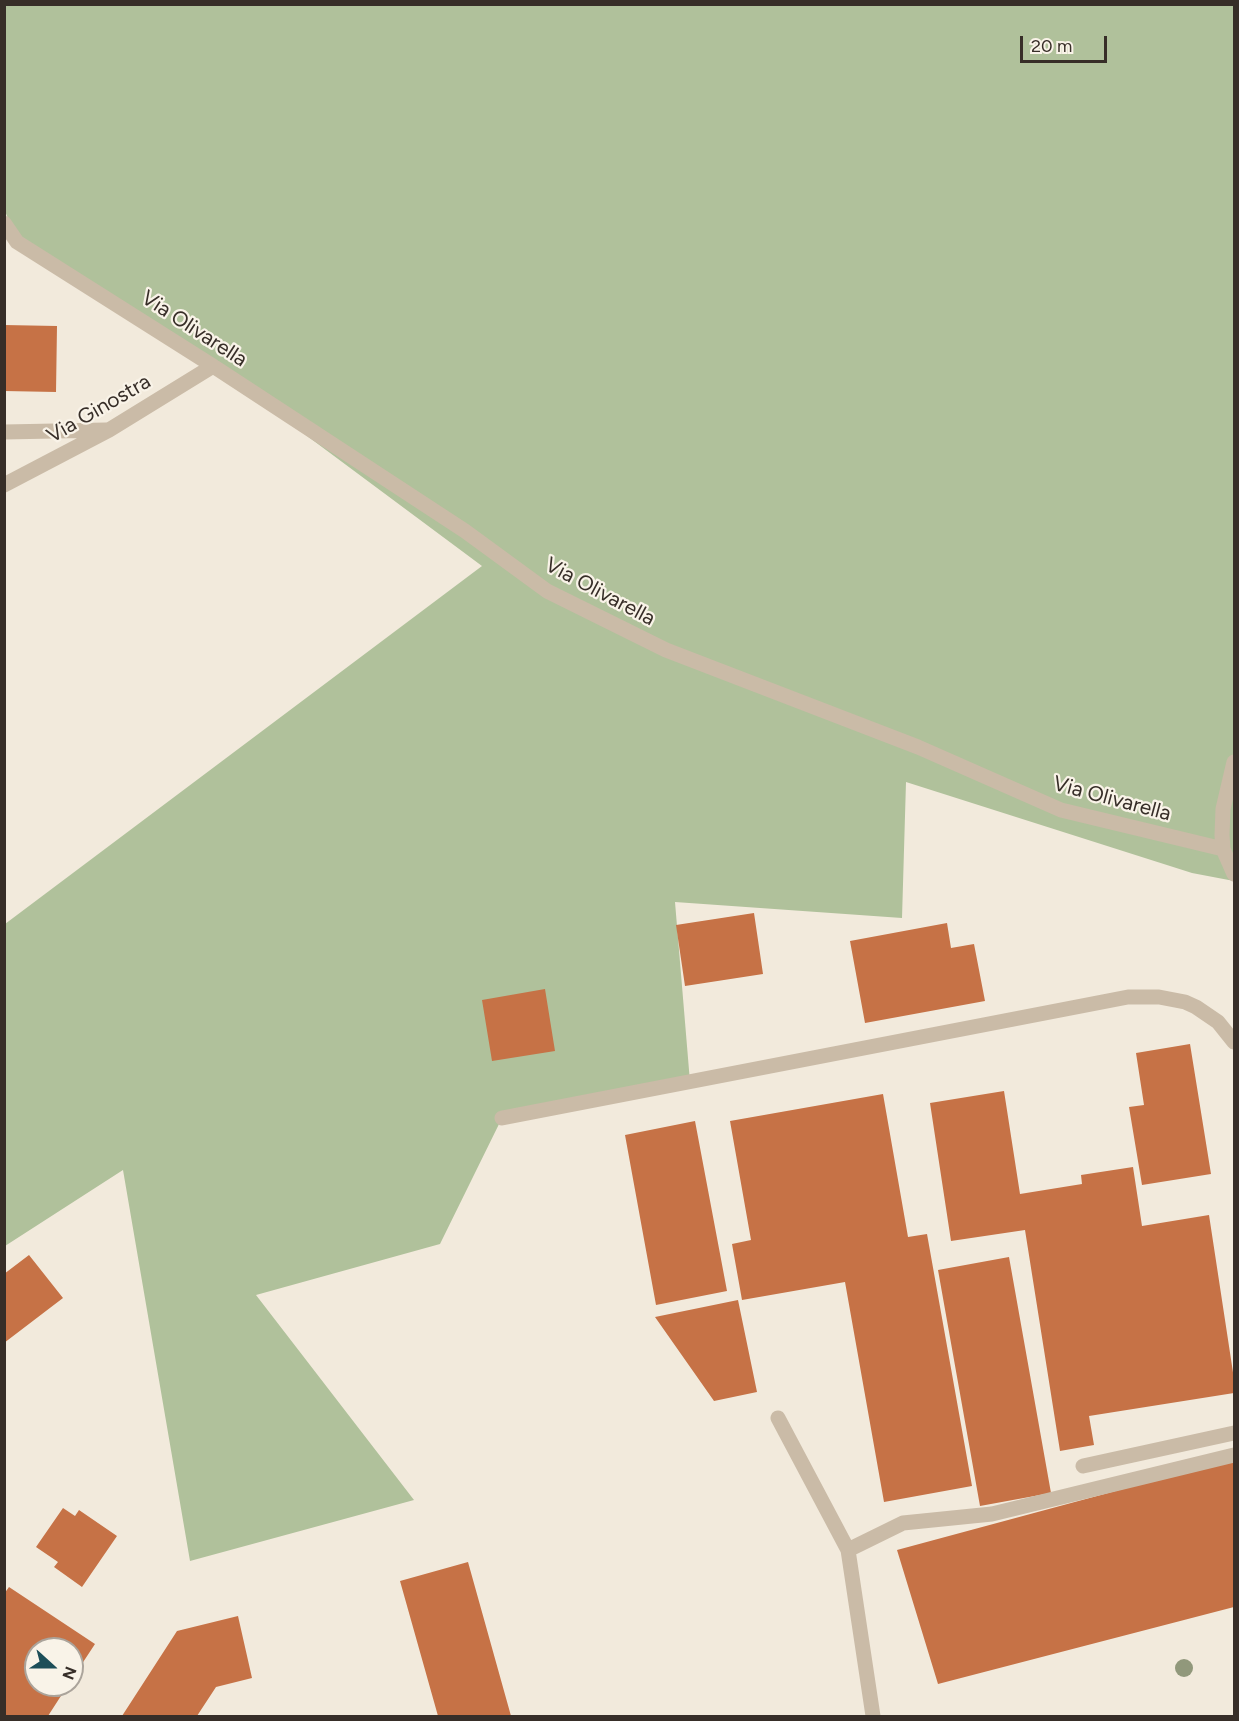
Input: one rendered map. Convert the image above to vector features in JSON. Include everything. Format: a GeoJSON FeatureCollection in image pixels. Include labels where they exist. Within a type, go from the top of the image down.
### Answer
{"type":"FeatureCollection","features":[{"type":"Feature","properties":{"kind":"street","name":"Via Olivarella"},"geometry":{"type":"LineString","coordinates":[[4,222],[17,242],[213,366],[465,531],[547,591],[666,650],[918,747],[1061,810],[1223,849]]}},
{"type":"Feature","properties":{"kind":"street","name":"Via Ginostra"},"geometry":{"type":"LineString","coordinates":[[4,485],[109,430],[213,366]]}},
{"type":"Feature","properties":{"kind":"street"},"geometry":{"type":"LineString","coordinates":[[4,432],[109,430]]}},
{"type":"Feature","properties":{"kind":"street"},"geometry":{"type":"LineString","coordinates":[[1234,762],[1223,809],[1223,849],[1234,874]]}},
{"type":"Feature","properties":{"kind":"street"},"geometry":{"type":"LineString","coordinates":[[502,1118],[1128,997],[1160,997],[1196,1006],[1218,1022],[1234,1042]]}},
{"type":"Feature","properties":{"kind":"street"},"geometry":{"type":"LineString","coordinates":[[778,1418],[848,1550],[873,1716]]}},
{"type":"Feature","properties":{"kind":"street"},"geometry":{"type":"LineString","coordinates":[[1083,1466],[1234,1433]]}},
{"type":"Feature","properties":{"kind":"street"},"geometry":{"type":"LineString","coordinates":[[848,1550],[903,1523],[992,1514],[1234,1455]]}},
{"type":"Feature","properties":{"kind":"green space"},"geometry":{"type":"Polygon","coordinates":[[[5,5],[1234,5],[1234,881],[1192,873],[906,782],[902,918],[675,902],[690,1082],[502,1118],[440,1244],[256,1295],[414,1500],[190,1561],[123,1170],[5,1246],[5,924],[482,566],[213,366],[17,242],[5,211],[5,5]]]}},
{"type":"Feature","properties":{"kind":"building"},"geometry":{"type":"Polygon","coordinates":[[[4,325],[57,326],[56,392],[4,391],[4,325]]]}},
{"type":"Feature","properties":{"kind":"building"},"geometry":{"type":"Polygon","coordinates":[[[754,913],[763,974],[685,986],[676,925],[754,913]]]}},
{"type":"Feature","properties":{"kind":"building"},"geometry":{"type":"Polygon","coordinates":[[[947,923],[951,948],[974,944],[985,1001],[865,1023],[850,941],[947,923]]]}},
{"type":"Feature","properties":{"kind":"building"},"geometry":{"type":"Polygon","coordinates":[[[545,989],[555,1051],[492,1061],[482,1000],[545,989]]]}},
{"type":"Feature","properties":{"kind":"building"},"geometry":{"type":"Polygon","coordinates":[[[1190,1044],[1211,1174],[1142,1185],[1129,1107],[1144,1105],[1136,1053],[1190,1044]]]}},
{"type":"Feature","properties":{"kind":"building"},"geometry":{"type":"Polygon","coordinates":[[[1004,1091],[1020,1194],[1082,1184],[1081,1175],[1133,1167],[1142,1226],[1209,1215],[1234,1379],[1234,1393],[1089,1416],[1094,1445],[1060,1451],[1025,1230],[951,1241],[930,1103],[1004,1091]]]}},
{"type":"Feature","properties":{"kind":"building"},"geometry":{"type":"Polygon","coordinates":[[[883,1094],[908,1237],[927,1234],[972,1486],[884,1502],[845,1282],[742,1300],[732,1244],[751,1240],[730,1121],[883,1094]]]}},
{"type":"Feature","properties":{"kind":"building"},"geometry":{"type":"Polygon","coordinates":[[[695,1121],[727,1291],[656,1305],[625,1135],[695,1121]]]}},
{"type":"Feature","properties":{"kind":"building"},"geometry":{"type":"Polygon","coordinates":[[[29,1255],[63,1298],[4,1343],[4,1274],[29,1255]]]}},
{"type":"Feature","properties":{"kind":"building"},"geometry":{"type":"Polygon","coordinates":[[[1009,1257],[1051,1493],[980,1506],[938,1270],[1009,1257]]]}},
{"type":"Feature","properties":{"kind":"building"},"geometry":{"type":"Polygon","coordinates":[[[738,1300],[757,1392],[714,1401],[655,1317],[738,1300]]]}},
{"type":"Feature","properties":{"kind":"building"},"geometry":{"type":"Polygon","coordinates":[[[1234,1459],[1234,1607],[938,1684],[897,1550],[1234,1459]]]}},
{"type":"Feature","properties":{"kind":"building"},"geometry":{"type":"Polygon","coordinates":[[[63,1508],[75,1516],[79,1510],[117,1536],[82,1587],[54,1567],[58,1562],[36,1547],[63,1508]]]}},
{"type":"Feature","properties":{"kind":"building"},"geometry":{"type":"Polygon","coordinates":[[[468,1562],[511,1716],[438,1716],[400,1581],[468,1562]]]}},
{"type":"Feature","properties":{"kind":"building"},"geometry":{"type":"Polygon","coordinates":[[[9,1587],[95,1644],[84,1661],[84,1637],[24,1637],[24,1697],[60,1697],[48,1716],[4,1716],[4,1594],[9,1587]]]}},
{"type":"Feature","properties":{"kind":"building"},"geometry":{"type":"Polygon","coordinates":[[[238,1616],[252,1678],[216,1687],[197,1716],[122,1716],[177,1631],[238,1616]]]}}]}
